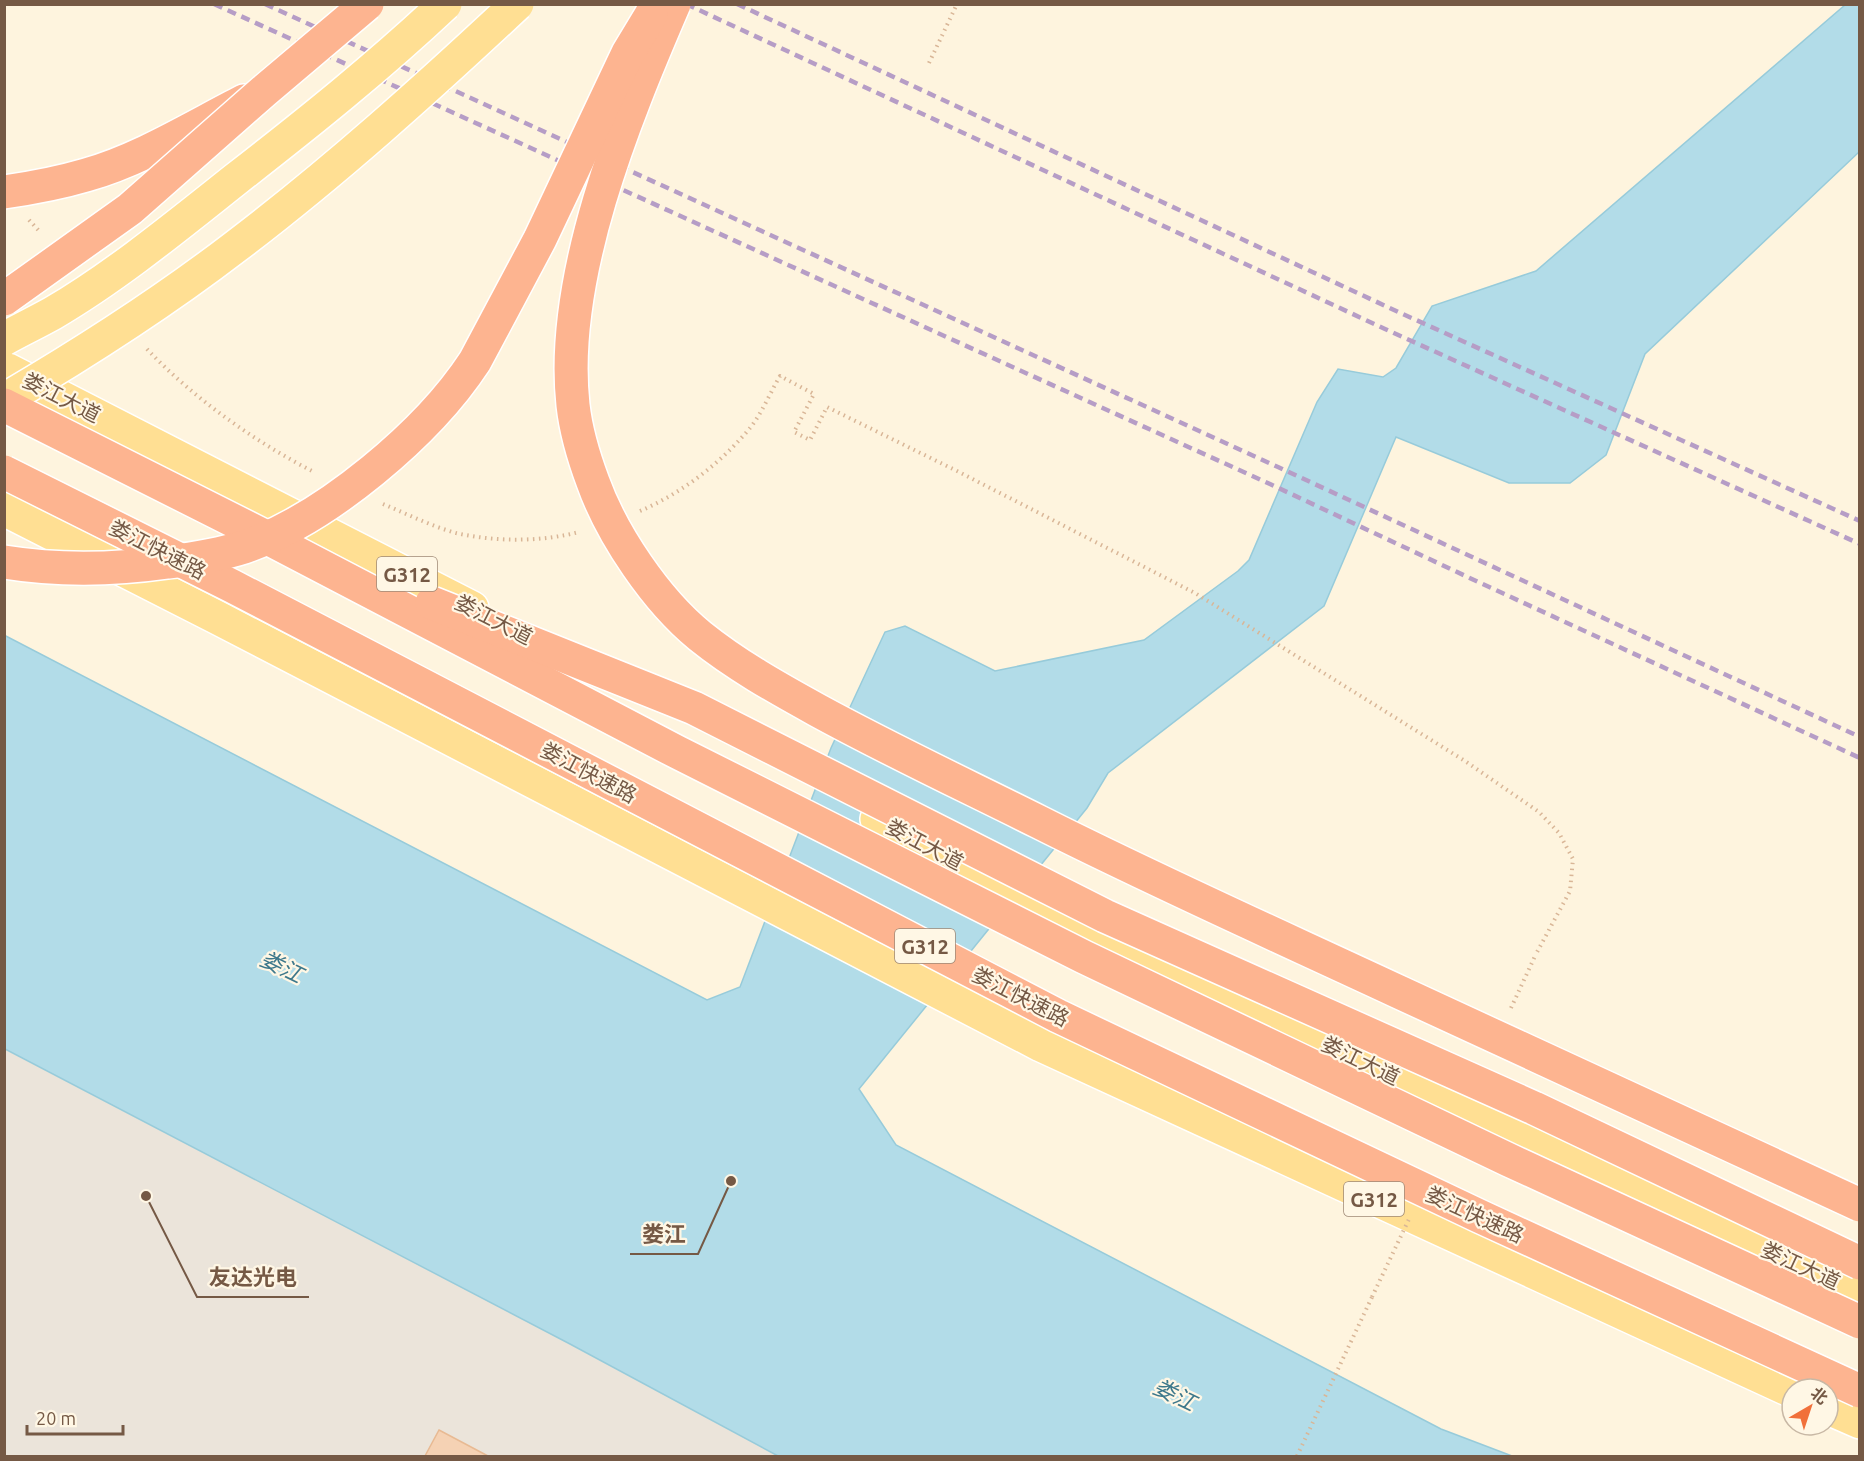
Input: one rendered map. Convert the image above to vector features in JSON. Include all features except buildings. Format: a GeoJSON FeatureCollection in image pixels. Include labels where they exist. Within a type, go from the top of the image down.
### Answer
{"type":"FeatureCollection","features":[{"type":"Feature","properties":{"kind":"highway"},"geometry":{"type":"LineString","coordinates":[[4,299],[130,210],[264,91],[367,4]]}},
{"type":"Feature","properties":{"kind":"highway"},"geometry":{"type":"LineString","coordinates":[[4,562],[55,569],[111,568],[202,558],[236,549],[273,534],[304,518],[366,476],[444,402],[475,361],[540,239],[628,53],[657,4]]}},
{"type":"Feature","properties":{"kind":"highway"},"geometry":{"type":"LineString","coordinates":[[674,4],[650,60],[610,167],[586,253],[574,321],[571,356],[575,420],[593,484],[606,513],[652,586],[687,625],[749,671],[835,720],[1133,869],[1860,1205]]}},
{"type":"Feature","properties":{"kind":"highway"},"geometry":{"type":"LineString","coordinates":[[4,192],[48,185],[87,175],[127,160],[264,91]]}},
{"type":"Feature","properties":{"kind":"highway","name":"G312"},"geometry":{"type":"LineString","coordinates":[[4,403],[677,752],[1084,957],[1509,1160],[1860,1322]]}},
{"type":"Feature","properties":{"kind":"highway","name":"娄江快速路"},"geometry":{"type":"LineString","coordinates":[[4,472],[232,586],[1058,1016],[1490,1221],[1860,1391]]}},
{"type":"Feature","properties":{"kind":"highway"},"geometry":{"type":"LineString","coordinates":[[262,535],[694,708],[1105,916],[1534,1108],[1860,1263]]}},
{"type":"Feature","properties":{"kind":"main road"},"geometry":{"type":"LineString","coordinates":[[4,339],[63,306],[126,264],[322,111],[399,47],[445,4]]}},
{"type":"Feature","properties":{"kind":"main road"},"geometry":{"type":"LineString","coordinates":[[4,403],[114,333],[235,248],[368,141],[517,4]]}},
{"type":"Feature","properties":{"kind":"main road","name":"娄江大道"},"geometry":{"type":"LineString","coordinates":[[4,368],[279,507],[1120,944],[1520,1136],[1860,1291]]}},
{"type":"Feature","properties":{"kind":"main road","name":"G312"},"geometry":{"type":"LineString","coordinates":[[4,509],[1052,1050],[1780,1385]]}},
{"type":"Feature","properties":{"kind":"main road"},"geometry":{"type":"LineString","coordinates":[[1840,1413],[1860,1422]]}},
{"type":"Feature","properties":{"kind":"path"},"geometry":{"type":"LineString","coordinates":[[929,63],[957,4]]}},
{"type":"Feature","properties":{"kind":"path"},"geometry":{"type":"LineString","coordinates":[[780,376],[814,394],[794,432],[810,440],[827,407],[949,467],[1195,593],[1474,767],[1539,812],[1559,833],[1573,859],[1570,891],[1536,954]]}},
{"type":"Feature","properties":{"kind":"path"},"geometry":{"type":"LineString","coordinates":[[1297,1456],[1372,1297]]}},
{"type":"Feature","properties":{"kind":"shaded area"},"geometry":{"type":"Polygon","coordinates":[[[4,1049],[570,1344],[778,1456],[5,1456],[4,1049]]]}},
{"type":"Feature","properties":{"kind":"water"},"geometry":{"type":"Polygon","coordinates":[[[1845,5],[1859,5],[1859,152],[1645,354],[1606,455],[1570,483],[1509,483],[1396,437],[1324,606],[1108,773],[1087,808],[859,1089],[896,1145],[1441,1429],[1512,1456],[778,1456],[570,1344],[5,1049],[4,635],[707,1000],[740,987],[831,748],[885,632],[905,626],[995,671],[1144,640],[1238,571],[1249,560],[1317,402],[1338,369],[1383,377],[1396,368],[1432,306],[1536,271],[1845,5]]]}},
{"type":"Feature","properties":{"kind":"railway"},"geometry":{"type":"LineString","coordinates":[[214,4],[1270,484],[1860,758]]}},
{"type":"Feature","properties":{"kind":"railway"},"geometry":{"type":"LineString","coordinates":[[265,4],[1278,467],[1860,737]]}},
{"type":"Feature","properties":{"kind":"railway"},"geometry":{"type":"LineString","coordinates":[[686,4],[1385,329],[1860,544]]}},
{"type":"Feature","properties":{"kind":"railway"},"geometry":{"type":"LineString","coordinates":[[737,4],[1394,310],[1860,521]]}},
{"type":"Feature","properties":{"kind":"place","name":"娄江"},"geometry":{"type":"Point","coordinates":[731,1181]}},
{"type":"Feature","properties":{"kind":"place","name":"友达光电"},"geometry":{"type":"Point","coordinates":[146,1196]}}]}
